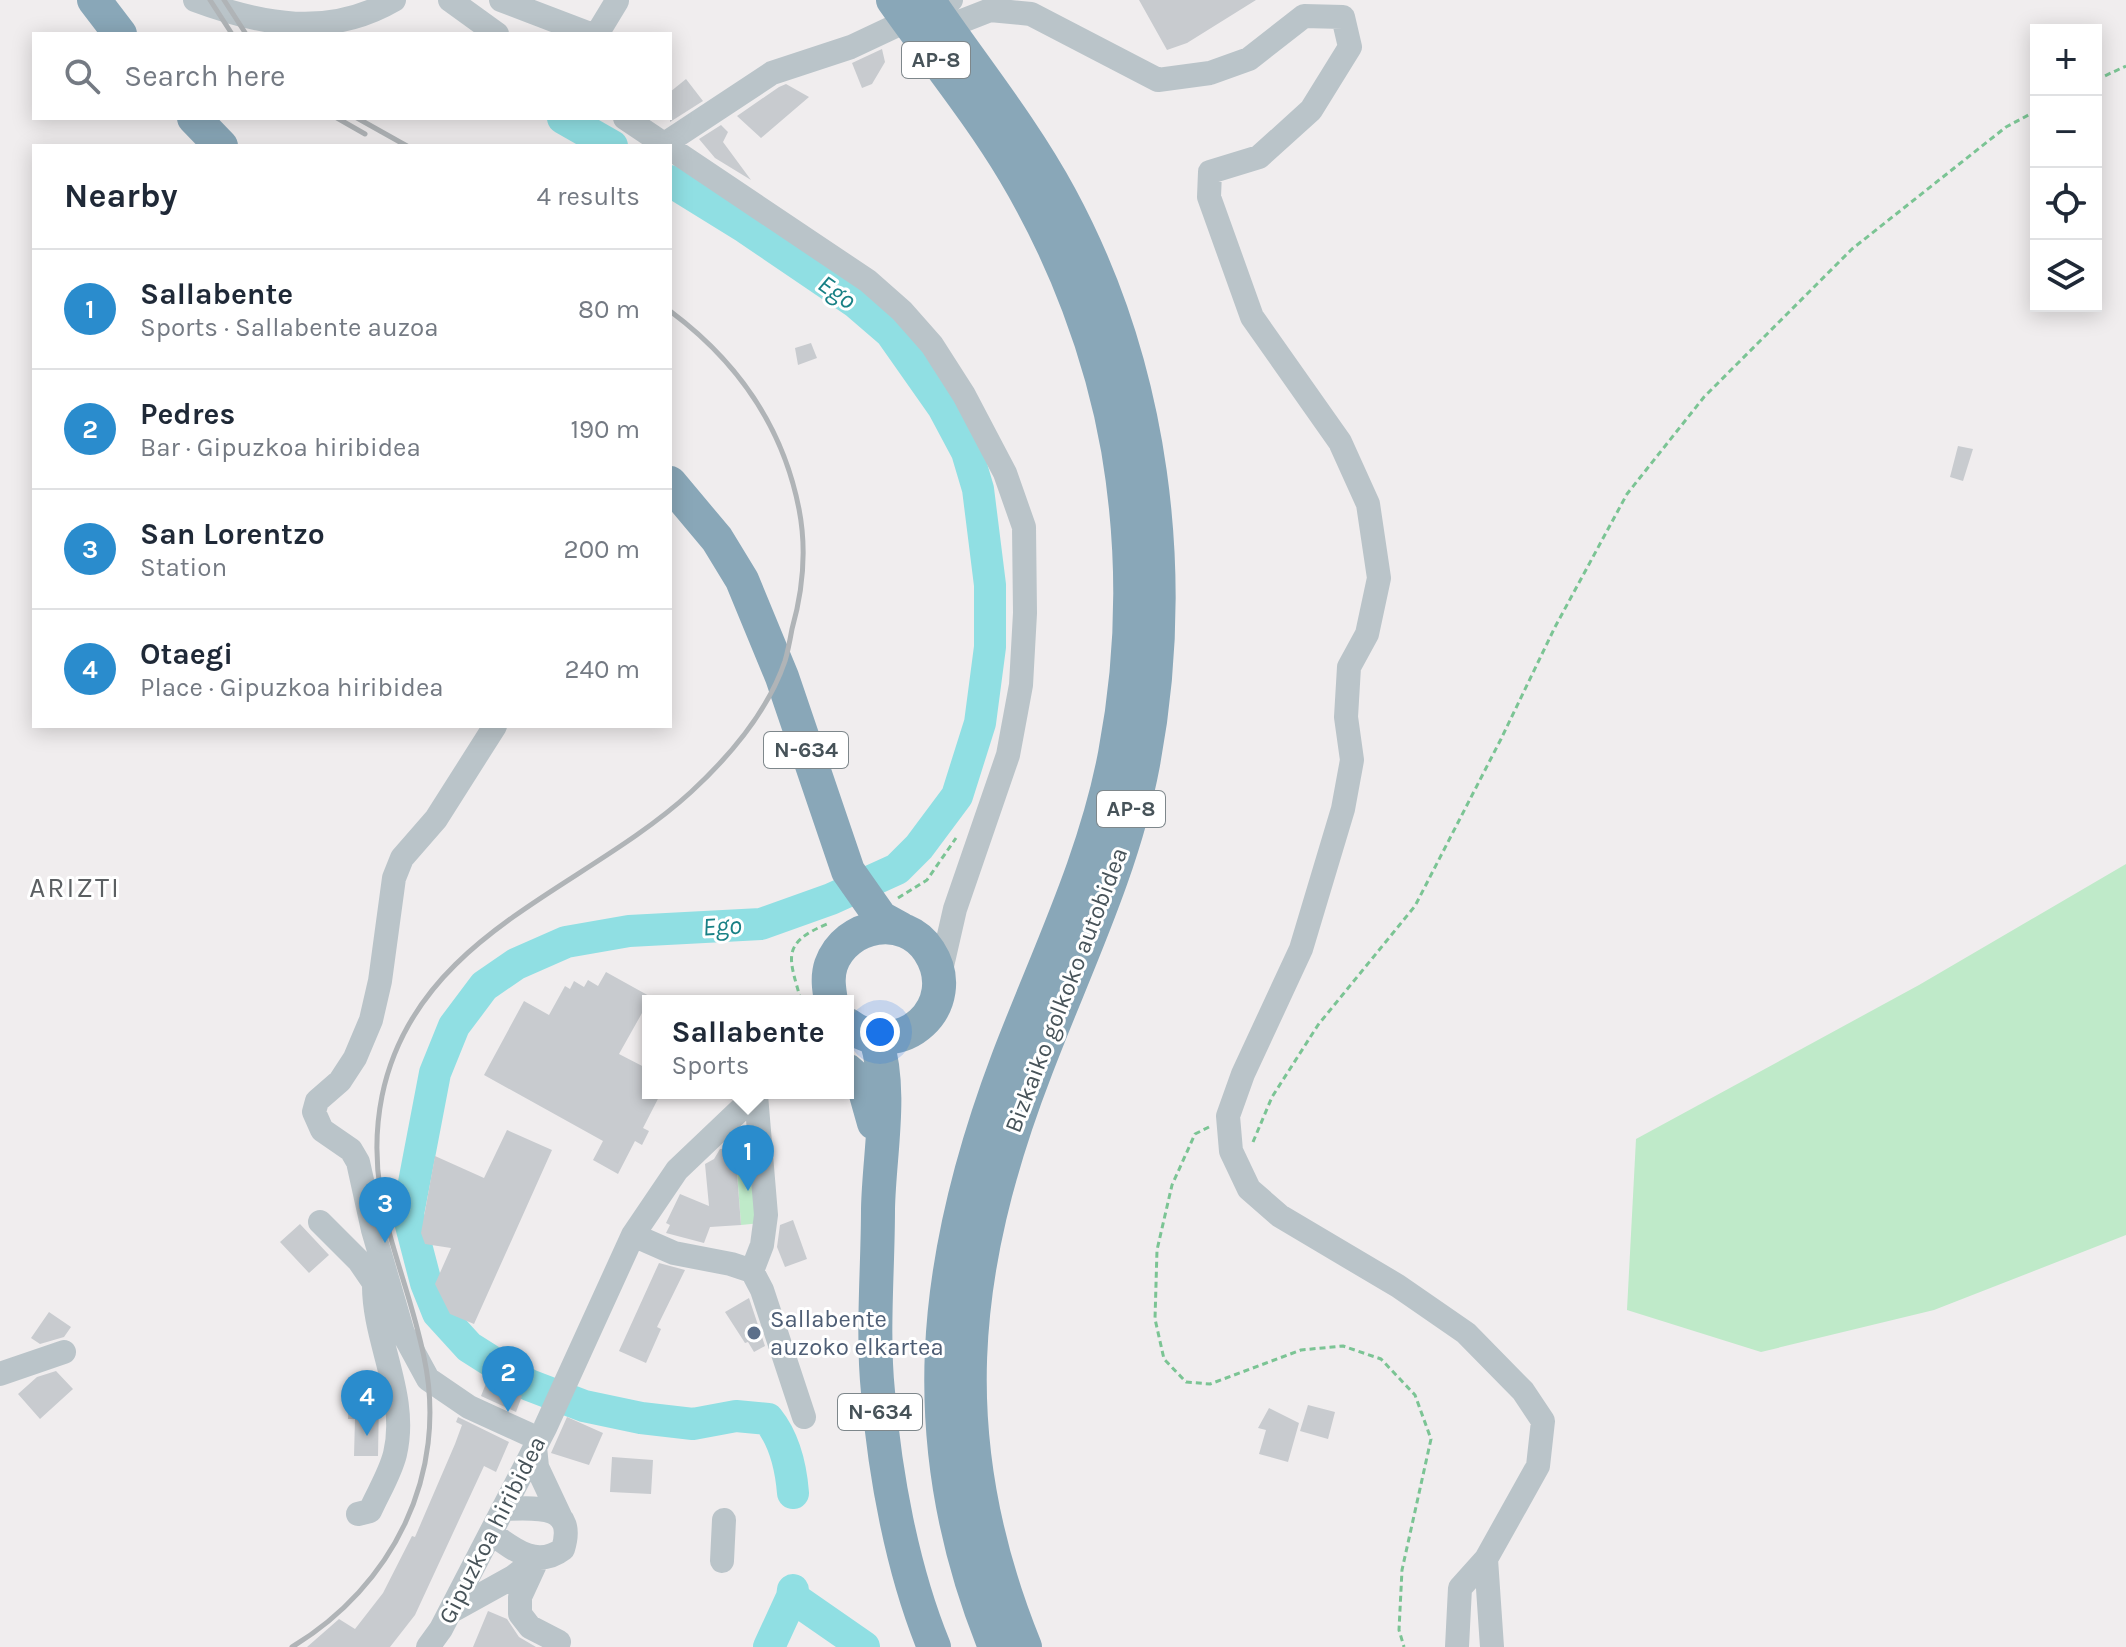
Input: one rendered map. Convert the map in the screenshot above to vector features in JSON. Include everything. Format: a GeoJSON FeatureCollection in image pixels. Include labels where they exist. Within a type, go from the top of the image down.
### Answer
{"type":"FeatureCollection","features":[{"type":"Feature","properties":{"kind":"highway"},"geometry":{"type":"LineString","coordinates":[[94,0],[118,32]]}},
{"type":"Feature","properties":{"kind":"highway","name":"Bizkaiko golkoko autobidea"},"geometry":{"type":"LineString","coordinates":[[910,6],[992,112],[1012,168],[1063,267],[1093,349],[1118,447],[1129,543],[1130,615],[1115,756],[1097,826],[1071,904],[1008,1060],[981,1137],[959,1215],[946,1279],[940,1389],[945,1455],[971,1522],[1004,1634]]}},
{"type":"Feature","properties":{"kind":"highway"},"geometry":{"type":"LineString","coordinates":[[196,120],[219,144]]}},
{"type":"Feature","properties":{"kind":"highway","name":"N-634"},"geometry":{"type":"LineString","coordinates":[[672,485],[717,539],[742,580],[867,914],[932,955],[939,979]]}},
{"type":"Feature","properties":{"kind":"highway"},"geometry":{"type":"LineString","coordinates":[[830,995],[831,965],[867,914]]}},
{"type":"Feature","properties":{"kind":"highway"},"geometry":{"type":"LineString","coordinates":[[883,1119],[922,1023],[938,995],[939,979]]}},
{"type":"Feature","properties":{"kind":"highway"},"geometry":{"type":"LineString","coordinates":[[883,1119],[884,1075],[859,1035],[909,1032],[922,1023]]}},
{"type":"Feature","properties":{"kind":"highway"},"geometry":{"type":"LineString","coordinates":[[854,1076],[863,1084],[869,1099],[879,1171]]}},
{"type":"Feature","properties":{"kind":"highway","name":"N-634"},"geometry":{"type":"LineString","coordinates":[[883,1119],[879,1171],[877,1389],[887,1471],[905,1557],[934,1647]]}},
{"type":"Feature","properties":{"kind":"street"},"geometry":{"type":"LineString","coordinates":[[200,2],[288,25],[315,25],[376,10],[394,0]]}},
{"type":"Feature","properties":{"kind":"street"},"geometry":{"type":"LineString","coordinates":[[450,0],[494,32]]}},
{"type":"Feature","properties":{"kind":"street"},"geometry":{"type":"LineString","coordinates":[[501,0],[533,25],[577,32]]}},
{"type":"Feature","properties":{"kind":"street"},"geometry":{"type":"LineString","coordinates":[[628,120],[666,143],[772,73],[851,47],[910,6],[951,0]]}},
{"type":"Feature","properties":{"kind":"street"},"geometry":{"type":"LineString","coordinates":[[598,32],[617,1]]}},
{"type":"Feature","properties":{"kind":"street"},"geometry":{"type":"LineString","coordinates":[[910,6],[926,28],[939,30],[990,10],[1031,14],[1158,80],[1210,73],[1249,59],[1304,16],[1343,17],[1350,47],[1311,110],[1259,157],[1210,172],[1209,197],[1252,317],[1340,442],[1368,504],[1379,578],[1367,634],[1349,667],[1346,717],[1352,760],[1343,809],[1301,949],[1243,1074],[1228,1116],[1231,1151],[1249,1189],[1280,1216],[1398,1286],[1466,1333],[1523,1391],[1543,1421],[1538,1466],[1486,1559],[1460,1588],[1457,1647]]}},
{"type":"Feature","properties":{"kind":"street"},"geometry":{"type":"LineString","coordinates":[[672,147],[868,281],[902,311],[932,345],[964,395],[1005,473],[1024,527],[1025,613],[1021,685],[1008,755],[955,909],[939,979]]}},
{"type":"Feature","properties":{"kind":"street"},"geometry":{"type":"LineString","coordinates":[[403,1333],[373,1230],[358,1162],[351,1150],[322,1130],[314,1112],[317,1101],[340,1081],[355,1058],[371,1020],[380,981],[394,878],[402,858],[436,819],[494,728]]}},
{"type":"Feature","properties":{"kind":"street"},"geometry":{"type":"LineString","coordinates":[[867,914],[934,926],[955,909]]}},
{"type":"Feature","properties":{"kind":"street","name":"Gipuzkoa hiribidea"},"geometry":{"type":"LineString","coordinates":[[428,1647],[450,1612],[541,1435],[633,1235],[677,1170],[752,1099]]}},
{"type":"Feature","properties":{"kind":"street"},"geometry":{"type":"LineString","coordinates":[[752,1271],[762,1245],[766,1215],[757,1099]]}},
{"type":"Feature","properties":{"kind":"street"},"geometry":{"type":"LineString","coordinates":[[320,1222],[359,1261],[385,1297],[428,1379],[469,1407],[541,1435],[537,1467],[566,1526],[563,1549],[553,1557],[538,1558],[521,1554],[491,1533]]}},
{"type":"Feature","properties":{"kind":"street"},"geometry":{"type":"LineString","coordinates":[[633,1235],[674,1253],[752,1271],[762,1290],[804,1417]]}},
{"type":"Feature","properties":{"kind":"street"},"geometry":{"type":"LineString","coordinates":[[358,1514],[370,1511],[394,1456],[399,1422],[394,1386],[374,1305],[374,1283]]}},
{"type":"Feature","properties":{"kind":"street"},"geometry":{"type":"LineString","coordinates":[[0,1374],[64,1352]]}},
{"type":"Feature","properties":{"kind":"street"},"geometry":{"type":"LineString","coordinates":[[503,1509],[536,1508],[560,1516]]}},
{"type":"Feature","properties":{"kind":"street"},"geometry":{"type":"LineString","coordinates":[[722,1561],[724,1520]]}},
{"type":"Feature","properties":{"kind":"street"},"geometry":{"type":"LineString","coordinates":[[450,1612],[513,1577],[538,1558]]}},
{"type":"Feature","properties":{"kind":"street"},"geometry":{"type":"LineString","coordinates":[[538,1558],[520,1597],[520,1614],[530,1627],[559,1642],[557,1647]]}},
{"type":"Feature","properties":{"kind":"street"},"geometry":{"type":"LineString","coordinates":[[1486,1559],[1492,1647]]}},
{"type":"Feature","properties":{"kind":"path"},"geometry":{"type":"LineString","coordinates":[[2102,77],[2126,66]]}},
{"type":"Feature","properties":{"kind":"path"},"geometry":{"type":"LineString","coordinates":[[1240,1171],[1272,1097],[1318,1025],[1415,906],[1555,627],[1627,494],[1704,397],[1852,249],[2006,127],[2030,114]]}},
{"type":"Feature","properties":{"kind":"path"},"geometry":{"type":"LineString","coordinates":[[799,995],[790,964],[793,947],[805,933],[867,914],[927,880],[960,832]]}},
{"type":"Feature","properties":{"kind":"path"},"geometry":{"type":"LineString","coordinates":[[1228,1116],[1195,1134],[1172,1185],[1157,1250],[1155,1319],[1164,1359],[1186,1382],[1210,1384],[1301,1350],[1343,1346],[1381,1359],[1415,1395],[1431,1439],[1402,1570],[1399,1630],[1404,1647]]}},
{"type":"Feature","properties":{"kind":"green space"},"geometry":{"type":"Polygon","coordinates":[[[2126,864],[2126,1235],[1934,1310],[1761,1352],[1627,1310],[1636,1139],[1919,985],[2126,864]]]}},
{"type":"Feature","properties":{"kind":"green space"},"geometry":{"type":"Polygon","coordinates":[[[756,1156],[761,1223],[741,1225],[736,1158],[756,1156]]]}},
{"type":"Feature","properties":{"kind":"building"},"geometry":{"type":"Polygon","coordinates":[[[1139,0],[1256,0],[1187,43],[1167,50],[1139,0]]]}},
{"type":"Feature","properties":{"kind":"building"},"geometry":{"type":"Polygon","coordinates":[[[882,49],[885,62],[872,84],[862,88],[852,63],[882,49]]]}},
{"type":"Feature","properties":{"kind":"building"},"geometry":{"type":"Polygon","coordinates":[[[686,79],[703,101],[670,122],[672,90],[686,79]]]}},
{"type":"Feature","properties":{"kind":"building"},"geometry":{"type":"Polygon","coordinates":[[[786,84],[809,97],[761,138],[737,116],[786,84]]]}},
{"type":"Feature","properties":{"kind":"building"},"geometry":{"type":"Polygon","coordinates":[[[721,125],[728,132],[723,142],[751,180],[715,158],[699,139],[721,125]]]}},
{"type":"Feature","properties":{"kind":"building"},"geometry":{"type":"Polygon","coordinates":[[[811,343],[817,358],[798,365],[795,348],[811,343]]]}},
{"type":"Feature","properties":{"kind":"building"},"geometry":{"type":"Polygon","coordinates":[[[1958,446],[1973,449],[1963,481],[1950,477],[1958,446]]]}},
{"type":"Feature","properties":{"kind":"building"},"geometry":{"type":"Polygon","coordinates":[[[606,972],[647,995],[642,995],[642,1013],[619,1054],[642,1066],[642,1099],[658,1099],[643,1128],[649,1131],[642,1145],[635,1141],[618,1174],[593,1160],[603,1141],[484,1075],[524,1001],[549,1015],[565,986],[570,989],[574,981],[584,987],[588,980],[598,986],[606,972]]]}},
{"type":"Feature","properties":{"kind":"building"},"geometry":{"type":"Polygon","coordinates":[[[507,1130],[552,1150],[474,1324],[450,1314],[435,1284],[451,1248],[425,1244],[421,1233],[435,1156],[484,1178],[507,1130]]]}},
{"type":"Feature","properties":{"kind":"building"},"geometry":{"type":"Polygon","coordinates":[[[735,1148],[741,1225],[710,1227],[704,1243],[666,1233],[670,1225],[666,1223],[680,1194],[709,1206],[705,1164],[714,1159],[720,1149],[735,1148]]]}},
{"type":"Feature","properties":{"kind":"building"},"geometry":{"type":"Polygon","coordinates":[[[793,1220],[807,1259],[785,1267],[777,1247],[780,1225],[793,1220]]]}},
{"type":"Feature","properties":{"kind":"building"},"geometry":{"type":"Polygon","coordinates":[[[300,1224],[329,1255],[309,1273],[280,1242],[300,1224]]]}},
{"type":"Feature","properties":{"kind":"building"},"geometry":{"type":"Polygon","coordinates":[[[659,1263],[685,1270],[657,1327],[661,1329],[646,1363],[619,1351],[659,1263]]]}},
{"type":"Feature","properties":{"kind":"building","name":"Sallabente auzoko elkartea"},"geometry":{"type":"Polygon","coordinates":[[[749,1298],[765,1346],[754,1352],[725,1312],[749,1298]]]}},
{"type":"Feature","properties":{"kind":"building"},"geometry":{"type":"Polygon","coordinates":[[[49,1312],[71,1327],[64,1337],[40,1344],[31,1338],[49,1312]]]}},
{"type":"Feature","properties":{"kind":"building"},"geometry":{"type":"Polygon","coordinates":[[[56,1371],[73,1389],[40,1419],[18,1394],[37,1377],[56,1371]]]}},
{"type":"Feature","properties":{"kind":"building"},"geometry":{"type":"Polygon","coordinates":[[[487,1381],[522,1396],[516,1412],[481,1396],[487,1381]]]}},
{"type":"Feature","properties":{"kind":"building"},"geometry":{"type":"Polygon","coordinates":[[[349,1393],[363,1393],[363,1399],[379,1399],[378,1456],[354,1456],[355,1419],[348,1419],[349,1393]]]}},
{"type":"Feature","properties":{"kind":"building"},"geometry":{"type":"Polygon","coordinates":[[[1308,1405],[1335,1412],[1328,1439],[1300,1431],[1308,1405]]]}},
{"type":"Feature","properties":{"kind":"building"},"geometry":{"type":"Polygon","coordinates":[[[1269,1408],[1299,1423],[1288,1462],[1259,1454],[1266,1430],[1258,1428],[1269,1408]]]}},
{"type":"Feature","properties":{"kind":"building"},"geometry":{"type":"Polygon","coordinates":[[[458,1417],[509,1442],[496,1472],[484,1466],[415,1615],[390,1647],[307,1647],[339,1619],[355,1629],[383,1593],[412,1536],[415,1537],[455,1444],[462,1425],[456,1422],[458,1417]]]}},
{"type":"Feature","properties":{"kind":"building"},"geometry":{"type":"Polygon","coordinates":[[[567,1417],[603,1433],[589,1465],[551,1453],[567,1417]]]}},
{"type":"Feature","properties":{"kind":"building"},"geometry":{"type":"Polygon","coordinates":[[[612,1457],[653,1460],[651,1494],[610,1492],[612,1457]]]}},
{"type":"Feature","properties":{"kind":"building"},"geometry":{"type":"Polygon","coordinates":[[[488,1611],[507,1619],[519,1637],[536,1647],[473,1647],[488,1611]]]}},
{"type":"Feature","properties":{"kind":"waterway","name":"Ego"},"geometry":{"type":"LineString","coordinates":[[566,120],[608,144]]}},
{"type":"Feature","properties":{"kind":"waterway","name":"Ego"},"geometry":{"type":"LineString","coordinates":[[672,182],[855,302],[891,333],[943,407],[967,452],[978,489],[990,585],[990,647],[980,723],[957,796],[919,847],[897,869],[831,899],[761,924],[629,931],[566,942],[516,964],[484,986],[454,1026],[435,1073],[408,1214],[426,1283],[438,1313],[469,1347],[529,1385],[584,1406],[641,1418],[693,1424],[736,1416],[768,1419],[786,1454],[793,1493]]}},
{"type":"Feature","properties":{"kind":"waterway","name":"Ego"},"geometry":{"type":"LineString","coordinates":[[769,1647],[793,1590]]}},
{"type":"Feature","properties":{"kind":"waterway"},"geometry":{"type":"LineString","coordinates":[[792,1597],[864,1647]]}},
{"type":"Feature","properties":{"kind":"railway"},"geometry":{"type":"LineString","coordinates":[[210,0],[231,32]]}},
{"type":"Feature","properties":{"kind":"railway"},"geometry":{"type":"LineString","coordinates":[[224,0],[245,32]]}},
{"type":"Feature","properties":{"kind":"railway"},"geometry":{"type":"LineString","coordinates":[[340,120],[365,134]]}},
{"type":"Feature","properties":{"kind":"railway"},"geometry":{"type":"LineString","coordinates":[[361,120],[403,144]]}},
{"type":"Feature","properties":{"kind":"railway"},"geometry":{"type":"LineString","coordinates":[[292,1647],[328,1622],[359,1592],[385,1559],[405,1523],[420,1484],[428,1443],[430,1401],[424,1357],[388,1229],[377,1166],[377,1132],[382,1096],[400,1040],[429,994],[466,955],[508,920],[648,827],[706,778],[758,715],[778,680],[786,657],[803,570],[801,524],[792,479],[782,450],[754,398],[716,352],[672,313]]}},
{"type":"Feature","properties":{"kind":"place","name":"Sallabente"},"geometry":{"type":"Point","coordinates":[748,1191]}},
{"type":"Feature","properties":{"kind":"place","name":"San Lorentzo"},"geometry":{"type":"Point","coordinates":[385,1243]}},
{"type":"Feature","properties":{"kind":"place","name":"Sallabente auzoko elkartea"},"geometry":{"type":"Point","coordinates":[754,1333]}},
{"type":"Feature","properties":{"kind":"place","name":"Pedres"},"geometry":{"type":"Point","coordinates":[508,1412]}},
{"type":"Feature","properties":{"kind":"place","name":"Otaegi"},"geometry":{"type":"Point","coordinates":[367,1436]}},
{"type":"Feature","properties":{"kind":"district","name":"ARIZTI"},"geometry":{"type":"Point","coordinates":[75,887]}}]}
